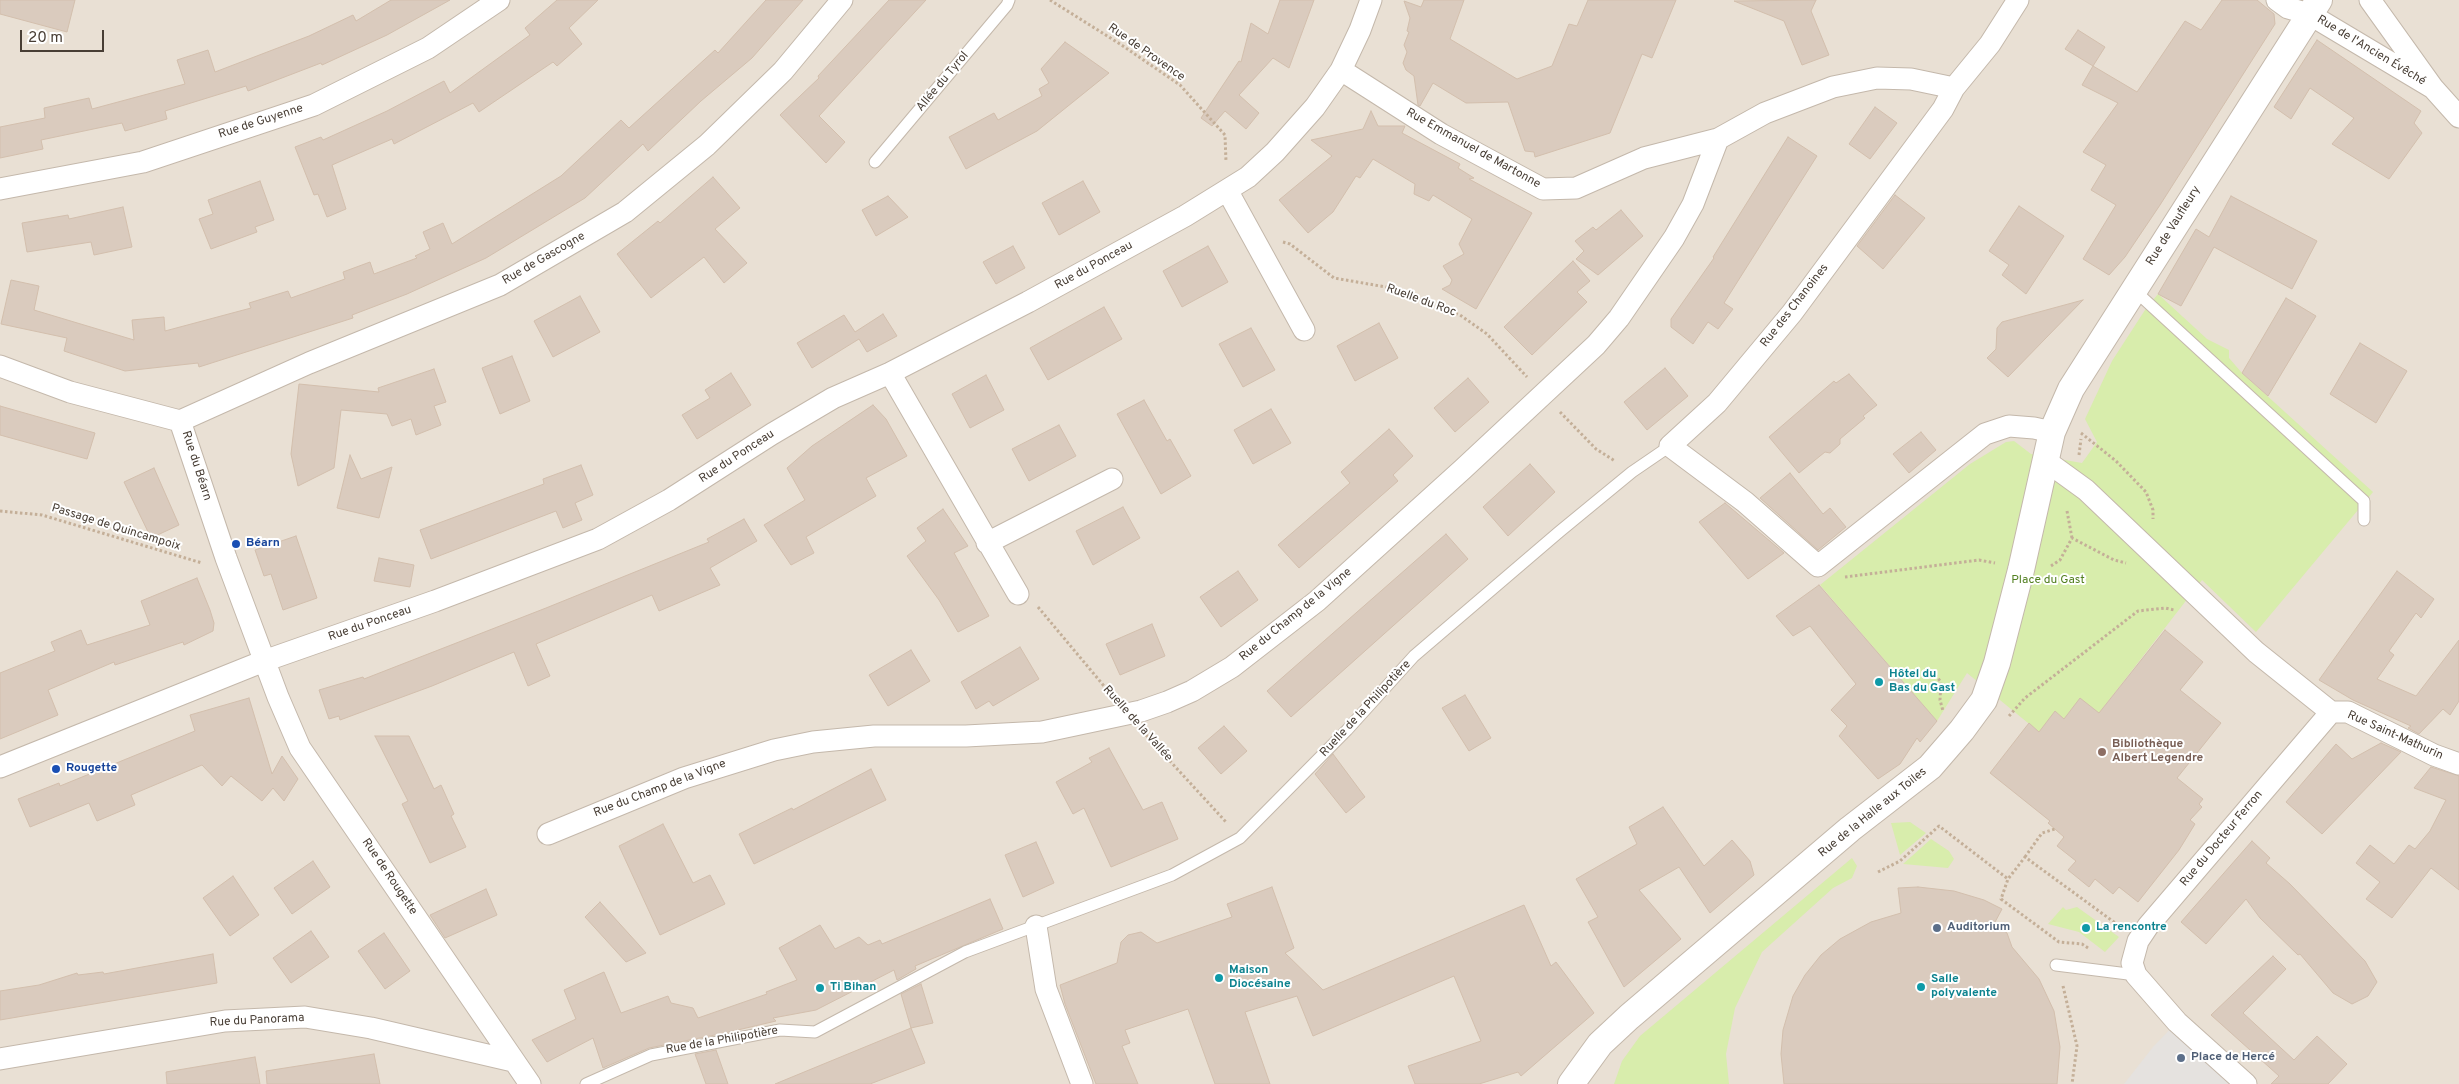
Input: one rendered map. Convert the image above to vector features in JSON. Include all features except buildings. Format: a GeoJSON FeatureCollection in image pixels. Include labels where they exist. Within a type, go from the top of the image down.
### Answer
{"type":"FeatureCollection","features":[{"type":"Feature","properties":{"kind":"street","name":"Rue de Gascogne"},"geometry":{"type":"LineString","coordinates":[[180,421],[309,363],[500,284],[625,212],[708,144],[776,78],[842,0]]}},
{"type":"Feature","properties":{"kind":"street","name":"Rue du Ponceau"},"geometry":{"type":"LineString","coordinates":[[0,766],[264,661],[435,601],[598,539],[669,500],[772,434],[833,398],[890,373],[1028,302],[1185,216],[1248,177],[1276,152],[1315,107],[1341,70],[1360,30],[1371,0]]}},
{"type":"Feature","properties":{"kind":"street","name":"Rue des Chanoines"},"geometry":{"type":"LineString","coordinates":[[1670,446],[1717,403],[1792,312],[1943,109],[1954,88],[1990,44],[2018,0]]}},
{"type":"Feature","properties":{"kind":"street","name":"Rue de l'Ancien Évêché"},"geometry":{"type":"LineString","coordinates":[[2277,0],[2288,8],[2314,7],[2433,88]]}},
{"type":"Feature","properties":{"kind":"street","name":"Rue de l'Ancien Évêché"},"geometry":{"type":"LineString","coordinates":[[2370,0],[2433,88],[2459,117]]}},
{"type":"Feature","properties":{"kind":"street","name":"Rue de Guyenne"},"geometry":{"type":"LineString","coordinates":[[0,189],[143,162],[314,105],[428,48],[494,1]]}},
{"type":"Feature","properties":{"kind":"street","name":"Rue de Vaufleury"},"geometry":{"type":"LineString","coordinates":[[2046,461],[2052,432],[2071,389],[2314,7]]}},
{"type":"Feature","properties":{"kind":"street","name":"Rue Emmanuel de Martonne"},"geometry":{"type":"LineString","coordinates":[[1341,70],[1441,134],[1543,190],[1576,188],[1644,158],[1718,139],[1765,113],[1833,87],[1877,78],[1911,79],[1954,88]]}},
{"type":"Feature","properties":{"kind":"street","name":"Rue du Champ de la Vigne"},"geometry":{"type":"LineString","coordinates":[[548,834],[684,778],[774,750],[813,742],[874,736],[974,736],[1042,732],[1127,715],[1168,702],[1232,667],[1317,601],[1596,345],[1643,284],[1674,238],[1693,204],[1718,139]]}},
{"type":"Feature","properties":{"kind":"street"},"geometry":{"type":"LineString","coordinates":[[1227,190],[1304,330]]}},
{"type":"Feature","properties":{"kind":"street","name":"Rue du Béarn"},"geometry":{"type":"LineString","coordinates":[[0,366],[70,392],[180,421],[226,558],[264,661]]}},
{"type":"Feature","properties":{"kind":"street"},"geometry":{"type":"LineString","coordinates":[[890,373],[1018,594]]}},
{"type":"Feature","properties":{"kind":"street"},"geometry":{"type":"LineString","coordinates":[[1670,446],[1745,502],[1818,566],[1984,434],[2009,426],[2052,432]]}},
{"type":"Feature","properties":{"kind":"street"},"geometry":{"type":"LineString","coordinates":[[2046,461],[2086,490],[2256,652],[2331,712]]}},
{"type":"Feature","properties":{"kind":"street","name":"Rue de la Halle aux Toiles"},"geometry":{"type":"LineString","coordinates":[[1571,1084],[1600,1044],[1629,1017],[1850,829],[1930,767],[1962,730],[1984,700],[1997,663],[2046,461]]}},
{"type":"Feature","properties":{"kind":"street"},"geometry":{"type":"LineString","coordinates":[[987,543],[1112,479]]}},
{"type":"Feature","properties":{"kind":"street","name":"Rue de Rougette"},"geometry":{"type":"LineString","coordinates":[[264,661],[300,748],[398,887],[530,1084]]}},
{"type":"Feature","properties":{"kind":"street","name":"Rue Saint-Mathurin"},"geometry":{"type":"LineString","coordinates":[[2331,712],[2348,712],[2434,755],[2459,764]]}},
{"type":"Feature","properties":{"kind":"street","name":"Rue du Docteur Ferron"},"geometry":{"type":"LineString","coordinates":[[2136,975],[2132,963],[2138,941],[2148,926],[2331,712]]}},
{"type":"Feature","properties":{"kind":"street"},"geometry":{"type":"LineString","coordinates":[[1036,926],[1046,989],[1082,1084]]}},
{"type":"Feature","properties":{"kind":"street"},"geometry":{"type":"LineString","coordinates":[[2136,975],[2176,1022],[2246,1084]]}},
{"type":"Feature","properties":{"kind":"street","name":"Rue du Panorama"},"geometry":{"type":"LineString","coordinates":[[0,1059],[224,1020],[305,1017],[371,1028],[513,1061]]}},
{"type":"Feature","properties":{"kind":"lane","name":"Allée du Tyrol"},"geometry":{"type":"LineString","coordinates":[[875,162],[1007,6],[1009,0]]}},
{"type":"Feature","properties":{"kind":"lane"},"geometry":{"type":"LineString","coordinates":[[2133,289],[2364,501],[2364,520]]}},
{"type":"Feature","properties":{"kind":"lane","name":"Ruelle de la Philipotière"},"geometry":{"type":"LineString","coordinates":[[1036,926],[1172,875],[1240,838],[1347,730],[1414,656],[1506,576],[1632,472],[1670,446]]}},
{"type":"Feature","properties":{"kind":"lane","name":"Rue de la Philipotière"},"geometry":{"type":"LineString","coordinates":[[586,1084],[651,1055],[780,1030],[815,1032],[965,952],[1036,926]]}},
{"type":"Feature","properties":{"kind":"lane"},"geometry":{"type":"LineString","coordinates":[[2056,965],[2136,975]]}},
{"type":"Feature","properties":{"kind":"path","name":"Rue de Provence"},"geometry":{"type":"LineString","coordinates":[[1050,0],[1180,85],[1225,135],[1227,190]]}},
{"type":"Feature","properties":{"kind":"path","name":"Ruelle du Roc"},"geometry":{"type":"LineString","coordinates":[[1251,233],[1290,244],[1334,278],[1386,287],[1460,315],[1487,334],[1543,395],[1596,448],[1632,472]]}},
{"type":"Feature","properties":{"kind":"path"},"geometry":{"type":"LineString","coordinates":[[2078,458],[2081,433],[2116,460],[2146,492],[2153,510],[2153,527]]}},
{"type":"Feature","properties":{"kind":"path","name":"Passage de Quincampoix"},"geometry":{"type":"LineString","coordinates":[[0,511],[42,515],[202,563],[226,558]]}},
{"type":"Feature","properties":{"kind":"path"},"geometry":{"type":"LineString","coordinates":[[2049,567],[2060,560],[2072,538],[2067,511]]}},
{"type":"Feature","properties":{"kind":"path"},"geometry":{"type":"LineString","coordinates":[[2072,538],[2123,564],[2132,563]]}},
{"type":"Feature","properties":{"kind":"path"},"geometry":{"type":"LineString","coordinates":[[1840,578],[1979,560],[2002,565]]}},
{"type":"Feature","properties":{"kind":"path","name":"Ruelle de la Vallée"},"geometry":{"type":"LineString","coordinates":[[1038,607],[1127,715],[1240,838]]}},
{"type":"Feature","properties":{"kind":"path"},"geometry":{"type":"LineString","coordinates":[[2004,720],[2025,698],[2138,611],[2165,608],[2180,612]]}},
{"type":"Feature","properties":{"kind":"path"},"geometry":{"type":"LineString","coordinates":[[1935,675],[1941,682],[1940,700],[1944,716]]}},
{"type":"Feature","properties":{"kind":"path"},"geometry":{"type":"LineString","coordinates":[[1878,872],[1900,861],[1939,826],[2008,879]]}},
{"type":"Feature","properties":{"kind":"path"},"geometry":{"type":"LineString","coordinates":[[2055,828],[2042,833],[2008,879],[2001,899],[2060,942],[2082,944],[2095,952]]}},
{"type":"Feature","properties":{"kind":"path"},"geometry":{"type":"LineString","coordinates":[[2025,857],[2138,941]]}},
{"type":"Feature","properties":{"kind":"path"},"geometry":{"type":"LineString","coordinates":[[2060,942],[2056,965],[2068,1004],[2077,1046],[2072,1084]]}},
{"type":"Feature","properties":{"kind":"shaded area"},"geometry":{"type":"Polygon","coordinates":[[[0,0],[2459,0],[2459,1084],[0,1084],[0,0]]]}},
{"type":"Feature","properties":{"kind":"shaded area","name":"Place de Hercé"},"geometry":{"type":"Polygon","coordinates":[[[2177,1022],[2246,1084],[2124,1084],[2153,1047],[2177,1022]]]}},
{"type":"Feature","properties":{"kind":"green space","name":"Place du Gast"},"geometry":{"type":"Polygon","coordinates":[[[2158,294],[2207,339],[2229,350],[2229,358],[2242,373],[2373,492],[2256,632],[2202,580],[2099,713],[2080,699],[2064,719],[2055,712],[2039,732],[1967,673],[1937,721],[1820,585],[1970,464],[2006,442],[2014,441],[2031,454],[2082,463],[2097,442],[2085,419],[2112,361],[2145,310],[2158,294]]]}},
{"type":"Feature","properties":{"kind":"green space"},"geometry":{"type":"Polygon","coordinates":[[[1910,822],[1926,833],[1900,855],[1891,823],[1910,822]]]}},
{"type":"Feature","properties":{"kind":"green space"},"geometry":{"type":"Polygon","coordinates":[[[1931,839],[1949,851],[1954,859],[1948,868],[1903,864],[1931,839]]]}},
{"type":"Feature","properties":{"kind":"green space"},"geometry":{"type":"Polygon","coordinates":[[[1852,858],[1857,866],[1852,878],[1833,888],[1762,952],[1735,1008],[1726,1054],[1729,1084],[1614,1084],[1622,1061],[1640,1036],[1852,858]]]}},
{"type":"Feature","properties":{"kind":"green space"},"geometry":{"type":"Polygon","coordinates":[[[2063,907],[2066,910],[2077,907],[2119,937],[2105,952],[2079,932],[2048,924],[2063,907]]]}},
{"type":"Feature","properties":{"kind":"place","name":"Béarn"},"geometry":{"type":"Point","coordinates":[236,544]}},
{"type":"Feature","properties":{"kind":"place","name":"Hôtel du Bas du Gast"},"geometry":{"type":"Point","coordinates":[1879,682]}},
{"type":"Feature","properties":{"kind":"place","name":"Bibliothèque Albert Legendre"},"geometry":{"type":"Point","coordinates":[2102,752]}},
{"type":"Feature","properties":{"kind":"place","name":"Rougette"},"geometry":{"type":"Point","coordinates":[56,769]}},
{"type":"Feature","properties":{"kind":"place","name":"Auditorium"},"geometry":{"type":"Point","coordinates":[1937,928]}},
{"type":"Feature","properties":{"kind":"place","name":"La rencontre"},"geometry":{"type":"Point","coordinates":[2086,928]}},
{"type":"Feature","properties":{"kind":"place","name":"Maison Diocésaine"},"geometry":{"type":"Point","coordinates":[1219,978]}},
{"type":"Feature","properties":{"kind":"place","name":"Salle polyvalente"},"geometry":{"type":"Point","coordinates":[1921,987]}},
{"type":"Feature","properties":{"kind":"place","name":"Ti Bihan"},"geometry":{"type":"Point","coordinates":[820,988]}},
{"type":"Feature","properties":{"kind":"place","name":"Place de Hercé"},"geometry":{"type":"Point","coordinates":[2181,1058]}}]}
